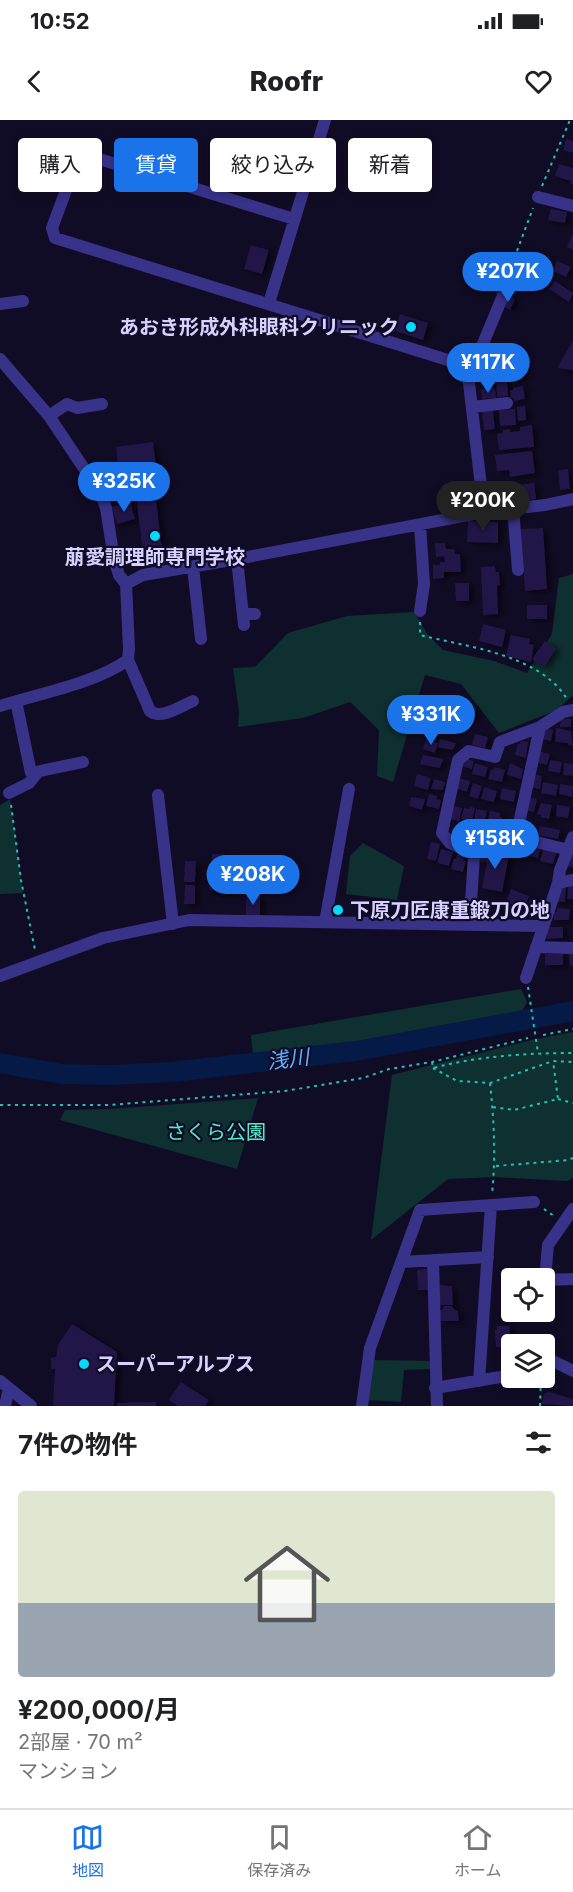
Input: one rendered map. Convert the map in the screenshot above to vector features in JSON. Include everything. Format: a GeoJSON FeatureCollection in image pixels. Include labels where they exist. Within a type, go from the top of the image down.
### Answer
{"type":"FeatureCollection","features":[{"type":"Feature","properties":{"kind":"street"},"geometry":{"type":"LineString","coordinates":[[269,303],[325,120]]}},
{"type":"Feature","properties":{"kind":"street"},"geometry":{"type":"LineString","coordinates":[[294,219],[86,155],[78,158],[52,228],[55,238],[467,366]]}},
{"type":"Feature","properties":{"kind":"street"},"geometry":{"type":"LineString","coordinates":[[538,197],[573,206]]}},
{"type":"Feature","properties":{"kind":"street"},"geometry":{"type":"LineString","coordinates":[[467,366],[477,358],[502,298],[514,260]]}},
{"type":"Feature","properties":{"kind":"street"},"geometry":{"type":"LineString","coordinates":[[0,304],[23,301]]}},
{"type":"Feature","properties":{"kind":"street"},"geometry":{"type":"LineString","coordinates":[[0,359],[49,416],[101,494],[106,508],[114,559],[119,575],[126,584],[128,660],[150,711],[154,715],[161,715],[193,701]]}},
{"type":"Feature","properties":{"kind":"street"},"geometry":{"type":"LineString","coordinates":[[467,366],[484,512]]}},
{"type":"Feature","properties":{"kind":"street"},"geometry":{"type":"LineString","coordinates":[[472,407],[507,403]]}},
{"type":"Feature","properties":{"kind":"street"},"geometry":{"type":"LineString","coordinates":[[49,416],[67,404],[77,408],[102,404]]}},
{"type":"Feature","properties":{"kind":"street"},"geometry":{"type":"LineString","coordinates":[[126,584],[143,575],[484,512],[573,499]]}},
{"type":"Feature","properties":{"kind":"street"},"geometry":{"type":"LineString","coordinates":[[513,508],[518,570]]}},
{"type":"Feature","properties":{"kind":"street"},"geometry":{"type":"LineString","coordinates":[[420,525],[424,584],[420,610]]}},
{"type":"Feature","properties":{"kind":"street"},"geometry":{"type":"LineString","coordinates":[[237,559],[247,618]]}},
{"type":"Feature","properties":{"kind":"street"},"geometry":{"type":"LineString","coordinates":[[193,567],[205,621],[201,639]]}},
{"type":"Feature","properties":{"kind":"street"},"geometry":{"type":"LineString","coordinates":[[0,706],[84,681],[128,660]]}},
{"type":"Feature","properties":{"kind":"street"},"geometry":{"type":"LineString","coordinates":[[16,701],[31,773],[83,762]]}},
{"type":"Feature","properties":{"kind":"street"},"geometry":{"type":"LineString","coordinates":[[472,925],[474,855],[450,843],[442,833],[458,760],[469,751],[495,757],[500,742],[540,726],[571,705]]}},
{"type":"Feature","properties":{"kind":"street"},"geometry":{"type":"LineString","coordinates":[[540,726],[516,837],[569,850]]}},
{"type":"Feature","properties":{"kind":"street"},"geometry":{"type":"LineString","coordinates":[[9,793],[28,783],[38,772]]}},
{"type":"Feature","properties":{"kind":"street"},"geometry":{"type":"LineString","coordinates":[[325,922],[348,789]]}},
{"type":"Feature","properties":{"kind":"street"},"geometry":{"type":"LineString","coordinates":[[158,795],[173,924]]}},
{"type":"Feature","properties":{"kind":"street"},"geometry":{"type":"LineString","coordinates":[[526,978],[558,883],[560,870],[573,837]]}},
{"type":"Feature","properties":{"kind":"street"},"geometry":{"type":"LineString","coordinates":[[558,883],[573,880]]}},
{"type":"Feature","properties":{"kind":"street"},"geometry":{"type":"LineString","coordinates":[[0,976],[103,938],[189,920],[543,926]]}},
{"type":"Feature","properties":{"kind":"street"},"geometry":{"type":"LineString","coordinates":[[536,947],[573,948]]}},
{"type":"Feature","properties":{"kind":"street"},"geometry":{"type":"LineString","coordinates":[[362,1406],[370,1348],[420,1210],[534,1202]]}},
{"type":"Feature","properties":{"kind":"street"},"geometry":{"type":"LineString","coordinates":[[479,1381],[491,1205]]}},
{"type":"Feature","properties":{"kind":"street"},"geometry":{"type":"LineString","coordinates":[[573,1209],[548,1245],[545,1280],[573,1280]]}},
{"type":"Feature","properties":{"kind":"street"},"geometry":{"type":"LineString","coordinates":[[402,1262],[488,1257]]}},
{"type":"Feature","properties":{"kind":"street"},"geometry":{"type":"LineString","coordinates":[[433,1260],[437,1406]]}},
{"type":"Feature","properties":{"kind":"street"},"geometry":{"type":"LineString","coordinates":[[555,1362],[573,1371]]}},
{"type":"Feature","properties":{"kind":"street"},"geometry":{"type":"LineString","coordinates":[[435,1388],[501,1377]]}},
{"type":"Feature","properties":{"kind":"street"},"geometry":{"type":"LineString","coordinates":[[5,1384],[5,1406]]}},
{"type":"Feature","properties":{"kind":"street"},"geometry":{"type":"LineString","coordinates":[[5,1384],[31,1406]]}},
{"type":"Feature","properties":{"kind":"path"},"geometry":{"type":"LineString","coordinates":[[514,260],[548,169],[551,167],[570,120]]}},
{"type":"Feature","properties":{"kind":"path"},"geometry":{"type":"LineString","coordinates":[[420,610],[420,635],[478,647],[531,667],[547,675],[571,705]]}},
{"type":"Feature","properties":{"kind":"path"},"geometry":{"type":"LineString","coordinates":[[9,793],[23,892],[38,962]]}},
{"type":"Feature","properties":{"kind":"path"},"geometry":{"type":"LineString","coordinates":[[526,978],[538,1053]]}},
{"type":"Feature","properties":{"kind":"path"},"geometry":{"type":"LineString","coordinates":[[543,1035],[573,1029]]}},
{"type":"Feature","properties":{"kind":"path"},"geometry":{"type":"LineString","coordinates":[[0,1105],[109,1105],[285,1091],[363,1078],[389,1069],[432,1062],[528,1038]]}},
{"type":"Feature","properties":{"kind":"path"},"geometry":{"type":"LineString","coordinates":[[433,1068],[464,1060],[538,1053],[573,1053]]}},
{"type":"Feature","properties":{"kind":"path"},"geometry":{"type":"LineString","coordinates":[[433,1068],[457,1081],[490,1083],[554,1061],[573,1062]]}},
{"type":"Feature","properties":{"kind":"path"},"geometry":{"type":"LineString","coordinates":[[554,1061],[558,1099]]}},
{"type":"Feature","properties":{"kind":"path"},"geometry":{"type":"LineString","coordinates":[[432,1062],[433,1068]]}},
{"type":"Feature","properties":{"kind":"path"},"geometry":{"type":"LineString","coordinates":[[490,1083],[495,1166],[491,1205]]}},
{"type":"Feature","properties":{"kind":"path"},"geometry":{"type":"LineString","coordinates":[[492,1107],[514,1110],[558,1099],[573,1104]]}},
{"type":"Feature","properties":{"kind":"path"},"geometry":{"type":"LineString","coordinates":[[495,1166],[573,1158]]}},
{"type":"Feature","properties":{"kind":"path"},"geometry":{"type":"LineString","coordinates":[[534,1202],[563,1222]]}},
{"type":"Feature","properties":{"kind":"path"},"geometry":{"type":"LineString","coordinates":[[540,1406],[541,1388]]}},
{"type":"Feature","properties":{"kind":"green space"},"geometry":{"type":"Polygon","coordinates":[[[573,574],[573,695],[557,710],[499,733],[461,684],[425,675],[393,782],[377,776],[379,730],[350,702],[303,718],[238,727],[239,712],[233,668],[255,667],[288,633],[347,616],[414,612],[428,635],[443,650],[494,661],[527,673],[552,634],[559,578],[573,574]]]}},
{"type":"Feature","properties":{"kind":"green space"},"geometry":{"type":"Polygon","coordinates":[[[10,799],[23,893],[0,894],[0,805],[10,799]]]}},
{"type":"Feature","properties":{"kind":"green space"},"geometry":{"type":"Polygon","coordinates":[[[363,843],[404,866],[397,900],[346,894],[350,856],[363,843]]]}},
{"type":"Feature","properties":{"kind":"green space"},"geometry":{"type":"Polygon","coordinates":[[[521,989],[527,1002],[521,1013],[381,1038],[253,1056],[251,1035],[521,989]]]}},
{"type":"Feature","properties":{"kind":"green space"},"geometry":{"type":"Polygon","coordinates":[[[573,1032],[573,1178],[567,1181],[494,1177],[448,1179],[371,1240],[392,1075],[573,1032]]]}},
{"type":"Feature","properties":{"kind":"green space","name":"さくら公園"},"geometry":{"type":"Polygon","coordinates":[[[258,1098],[237,1169],[60,1120],[65,1110],[258,1098]]]}},
{"type":"Feature","properties":{"kind":"green space"},"geometry":{"type":"Polygon","coordinates":[[[374,1360],[433,1361],[432,1369],[404,1370],[401,1402],[367,1400],[374,1360]]]}},
{"type":"Feature","properties":{"kind":"building"},"geometry":{"type":"Polygon","coordinates":[[[566,139],[573,141],[573,153],[563,150],[566,139]]]}},
{"type":"Feature","properties":{"kind":"building"},"geometry":{"type":"Polygon","coordinates":[[[559,164],[573,168],[573,184],[570,183],[571,181],[555,176],[559,164]]]}},
{"type":"Feature","properties":{"kind":"building"},"geometry":{"type":"Polygon","coordinates":[[[551,209],[567,212],[565,223],[548,220],[551,209]]]}},
{"type":"Feature","properties":{"kind":"building"},"geometry":{"type":"Polygon","coordinates":[[[573,233],[573,250],[567,247],[573,233]]]}},
{"type":"Feature","properties":{"kind":"building"},"geometry":{"type":"Polygon","coordinates":[[[251,245],[269,250],[262,274],[244,269],[251,245]]]}},
{"type":"Feature","properties":{"kind":"building"},"geometry":{"type":"Polygon","coordinates":[[[557,261],[571,267],[566,277],[553,271],[557,261]]]}},
{"type":"Feature","properties":{"kind":"building"},"geometry":{"type":"Polygon","coordinates":[[[555,281],[573,293],[569,302],[549,289],[555,281]]]}},
{"type":"Feature","properties":{"kind":"building"},"geometry":{"type":"Polygon","coordinates":[[[507,295],[515,299],[510,310],[502,306],[507,295]]]}},
{"type":"Feature","properties":{"kind":"building","name":"あおき形成外科眼科クリニック"},"geometry":{"type":"Polygon","coordinates":[[[400,314],[428,323],[423,340],[395,331],[400,314]]]}},
{"type":"Feature","properties":{"kind":"building"},"geometry":{"type":"Polygon","coordinates":[[[573,341],[573,370],[557,368],[573,341]]]}},
{"type":"Feature","properties":{"kind":"building"},"geometry":{"type":"Polygon","coordinates":[[[489,362],[490,374],[477,375],[476,364],[489,362]]]}},
{"type":"Feature","properties":{"kind":"building"},"geometry":{"type":"Polygon","coordinates":[[[520,362],[526,366],[516,381],[505,373],[512,363],[517,367],[520,362]]]}},
{"type":"Feature","properties":{"kind":"building"},"geometry":{"type":"Polygon","coordinates":[[[480,376],[494,376],[495,384],[480,385],[480,376]]]}},
{"type":"Feature","properties":{"kind":"building"},"geometry":{"type":"Polygon","coordinates":[[[496,379],[507,379],[508,396],[497,397],[496,379]]]}},
{"type":"Feature","properties":{"kind":"building"},"geometry":{"type":"Polygon","coordinates":[[[523,386],[525,399],[514,401],[510,390],[523,386]]]}},
{"type":"Feature","properties":{"kind":"building"},"geometry":{"type":"Polygon","coordinates":[[[495,388],[496,398],[482,399],[481,389],[495,388]]]}},
{"type":"Feature","properties":{"kind":"building"},"geometry":{"type":"Polygon","coordinates":[[[525,406],[526,420],[518,421],[517,407],[525,406]]]}},
{"type":"Feature","properties":{"kind":"building"},"geometry":{"type":"Polygon","coordinates":[[[515,409],[516,425],[500,426],[499,410],[515,409]]]}},
{"type":"Feature","properties":{"kind":"building"},"geometry":{"type":"Polygon","coordinates":[[[493,410],[495,429],[484,430],[482,411],[493,410]]]}},
{"type":"Feature","properties":{"kind":"building"},"geometry":{"type":"Polygon","coordinates":[[[532,425],[534,447],[499,450],[497,434],[510,429],[510,432],[520,431],[520,427],[532,425]]]}},
{"type":"Feature","properties":{"kind":"building"},"geometry":{"type":"Polygon","coordinates":[[[153,442],[156,465],[152,466],[153,470],[146,471],[146,479],[154,479],[163,561],[144,563],[136,493],[121,494],[116,447],[153,442]]]}},
{"type":"Feature","properties":{"kind":"building"},"geometry":{"type":"Polygon","coordinates":[[[532,451],[535,473],[510,477],[509,470],[497,471],[495,455],[532,451]]]}},
{"type":"Feature","properties":{"kind":"building"},"geometry":{"type":"Polygon","coordinates":[[[568,469],[570,489],[560,490],[558,470],[568,469]]]}},
{"type":"Feature","properties":{"kind":"building"},"geometry":{"type":"Polygon","coordinates":[[[534,483],[536,499],[501,504],[499,488],[534,483]]]}},
{"type":"Feature","properties":{"kind":"building"},"geometry":{"type":"Polygon","coordinates":[[[130,502],[135,519],[117,524],[112,507],[130,502]]]}},
{"type":"Feature","properties":{"kind":"building"},"geometry":{"type":"Polygon","coordinates":[[[468,521],[498,522],[498,543],[467,542],[468,521]]]}},
{"type":"Feature","properties":{"kind":"building"},"geometry":{"type":"Polygon","coordinates":[[[543,528],[547,589],[525,591],[521,529],[543,528]]]}},
{"type":"Feature","properties":{"kind":"building"},"geometry":{"type":"Polygon","coordinates":[[[435,543],[445,543],[446,549],[454,549],[455,554],[460,554],[461,572],[444,572],[444,578],[433,579],[433,565],[445,562],[444,556],[436,557],[435,543]]]}},
{"type":"Feature","properties":{"kind":"building"},"geometry":{"type":"Polygon","coordinates":[[[495,566],[496,572],[499,572],[500,585],[497,586],[498,614],[483,615],[481,567],[495,566]]]}},
{"type":"Feature","properties":{"kind":"building"},"geometry":{"type":"Polygon","coordinates":[[[455,583],[469,583],[469,601],[456,601],[455,583]]]}},
{"type":"Feature","properties":{"kind":"building"},"geometry":{"type":"Polygon","coordinates":[[[527,605],[547,605],[547,619],[527,619],[527,605]]]}},
{"type":"Feature","properties":{"kind":"building"},"geometry":{"type":"Polygon","coordinates":[[[483,624],[506,630],[502,647],[479,641],[483,624]]]}},
{"type":"Feature","properties":{"kind":"building"},"geometry":{"type":"Polygon","coordinates":[[[511,635],[530,639],[529,644],[534,645],[531,662],[506,656],[511,635]]]}},
{"type":"Feature","properties":{"kind":"building"},"geometry":{"type":"Polygon","coordinates":[[[545,641],[556,649],[544,667],[532,659],[545,641]]]}},
{"type":"Feature","properties":{"kind":"building"},"geometry":{"type":"Polygon","coordinates":[[[430,696],[445,699],[443,713],[427,709],[430,696]]]}},
{"type":"Feature","properties":{"kind":"building"},"geometry":{"type":"Polygon","coordinates":[[[460,704],[476,708],[474,719],[457,715],[460,704]]]}},
{"type":"Feature","properties":{"kind":"building"},"geometry":{"type":"Polygon","coordinates":[[[561,719],[571,719],[571,727],[560,727],[561,719]]]}},
{"type":"Feature","properties":{"kind":"building"},"geometry":{"type":"Polygon","coordinates":[[[422,720],[436,724],[433,732],[420,728],[422,720]]]}},
{"type":"Feature","properties":{"kind":"building"},"geometry":{"type":"Polygon","coordinates":[[[544,728],[553,730],[551,741],[541,739],[544,728]]]}},
{"type":"Feature","properties":{"kind":"building"},"geometry":{"type":"Polygon","coordinates":[[[556,728],[571,731],[573,746],[568,743],[555,742],[556,728]]]}},
{"type":"Feature","properties":{"kind":"building"},"geometry":{"type":"Polygon","coordinates":[[[475,734],[488,737],[485,748],[472,745],[475,734]]]}},
{"type":"Feature","properties":{"kind":"building"},"geometry":{"type":"Polygon","coordinates":[[[440,739],[456,743],[453,750],[438,747],[440,739]]]}},
{"type":"Feature","properties":{"kind":"building"},"geometry":{"type":"Polygon","coordinates":[[[426,740],[438,743],[435,753],[423,749],[426,740]]]}},
{"type":"Feature","properties":{"kind":"building"},"geometry":{"type":"Polygon","coordinates":[[[521,741],[528,742],[526,758],[515,755],[518,743],[520,744],[521,741]]]}},
{"type":"Feature","properties":{"kind":"building"},"geometry":{"type":"Polygon","coordinates":[[[537,751],[550,754],[547,765],[535,762],[537,751]]]}},
{"type":"Feature","properties":{"kind":"building"},"geometry":{"type":"Polygon","coordinates":[[[423,755],[443,759],[440,768],[420,764],[423,755]]]}},
{"type":"Feature","properties":{"kind":"building"},"geometry":{"type":"Polygon","coordinates":[[[462,760],[474,761],[472,769],[461,766],[462,760]]]}},
{"type":"Feature","properties":{"kind":"building"},"geometry":{"type":"Polygon","coordinates":[[[550,760],[562,762],[560,773],[548,771],[550,760]]]}},
{"type":"Feature","properties":{"kind":"building"},"geometry":{"type":"Polygon","coordinates":[[[475,763],[488,767],[485,777],[472,774],[475,763]]]}},
{"type":"Feature","properties":{"kind":"building"},"geometry":{"type":"Polygon","coordinates":[[[510,763],[523,769],[521,779],[507,775],[510,763]]]}},
{"type":"Feature","properties":{"kind":"building"},"geometry":{"type":"Polygon","coordinates":[[[564,763],[573,764],[573,776],[563,775],[564,763]]]}},
{"type":"Feature","properties":{"kind":"building"},"geometry":{"type":"Polygon","coordinates":[[[494,767],[505,770],[502,782],[488,779],[494,767]]]}},
{"type":"Feature","properties":{"kind":"building"},"geometry":{"type":"Polygon","coordinates":[[[417,774],[431,778],[428,790],[414,786],[417,774]]]}},
{"type":"Feature","properties":{"kind":"building"},"geometry":{"type":"Polygon","coordinates":[[[533,774],[542,776],[540,789],[530,787],[533,774]]]}},
{"type":"Feature","properties":{"kind":"building"},"geometry":{"type":"Polygon","coordinates":[[[459,778],[470,781],[467,792],[456,788],[459,778]]]}},
{"type":"Feature","properties":{"kind":"building"},"geometry":{"type":"Polygon","coordinates":[[[434,779],[445,782],[443,790],[431,789],[434,779]]]}},
{"type":"Feature","properties":{"kind":"building"},"geometry":{"type":"Polygon","coordinates":[[[543,782],[558,785],[556,796],[541,793],[543,782]]]}},
{"type":"Feature","properties":{"kind":"building"},"geometry":{"type":"Polygon","coordinates":[[[473,783],[482,786],[478,799],[469,796],[473,783]]]}},
{"type":"Feature","properties":{"kind":"building"},"geometry":{"type":"Polygon","coordinates":[[[560,784],[573,786],[572,797],[559,794],[560,784]]]}},
{"type":"Feature","properties":{"kind":"building"},"geometry":{"type":"Polygon","coordinates":[[[484,787],[497,791],[494,802],[481,799],[484,787]]]}},
{"type":"Feature","properties":{"kind":"building"},"geometry":{"type":"Polygon","coordinates":[[[502,788],[516,791],[514,802],[500,799],[502,788]]]}},
{"type":"Feature","properties":{"kind":"building"},"geometry":{"type":"Polygon","coordinates":[[[429,794],[441,800],[439,809],[426,806],[429,794]]]}},
{"type":"Feature","properties":{"kind":"building"},"geometry":{"type":"Polygon","coordinates":[[[411,797],[425,799],[422,810],[409,806],[411,797]]]}},
{"type":"Feature","properties":{"kind":"building"},"geometry":{"type":"Polygon","coordinates":[[[528,797],[537,799],[534,812],[525,810],[528,797]]]}},
{"type":"Feature","properties":{"kind":"building"},"geometry":{"type":"Polygon","coordinates":[[[541,803],[552,805],[549,819],[537,814],[541,803]]]}},
{"type":"Feature","properties":{"kind":"building"},"geometry":{"type":"Polygon","coordinates":[[[557,805],[570,807],[568,818],[556,816],[557,805]]]}},
{"type":"Feature","properties":{"kind":"building"},"geometry":{"type":"Polygon","coordinates":[[[453,806],[462,808],[459,821],[450,819],[453,806]]]}},
{"type":"Feature","properties":{"kind":"building"},"geometry":{"type":"Polygon","coordinates":[[[470,807],[475,808],[472,821],[461,819],[464,808],[469,809],[470,807]]]}},
{"type":"Feature","properties":{"kind":"building"},"geometry":{"type":"Polygon","coordinates":[[[476,809],[487,811],[484,824],[474,821],[476,809]]]}},
{"type":"Feature","properties":{"kind":"building"},"geometry":{"type":"Polygon","coordinates":[[[490,811],[500,813],[501,824],[487,823],[490,811]]]}},
{"type":"Feature","properties":{"kind":"building"},"geometry":{"type":"Polygon","coordinates":[[[540,826],[560,830],[558,839],[538,835],[540,826]]]}},
{"type":"Feature","properties":{"kind":"building"},"geometry":{"type":"Polygon","coordinates":[[[452,829],[465,832],[462,843],[447,837],[451,834],[452,829]]]}},
{"type":"Feature","properties":{"kind":"building"},"geometry":{"type":"Polygon","coordinates":[[[469,829],[490,834],[489,843],[467,841],[469,829]]]}},
{"type":"Feature","properties":{"kind":"building"},"geometry":{"type":"Polygon","coordinates":[[[494,835],[510,838],[508,847],[492,843],[494,835]]]}},
{"type":"Feature","properties":{"kind":"building"},"geometry":{"type":"Polygon","coordinates":[[[431,842],[440,844],[436,861],[427,859],[431,842]]]}},
{"type":"Feature","properties":{"kind":"building"},"geometry":{"type":"Polygon","coordinates":[[[525,845],[540,849],[538,858],[522,854],[525,845]]]}},
{"type":"Feature","properties":{"kind":"building"},"geometry":{"type":"Polygon","coordinates":[[[441,849],[453,852],[449,866],[437,863],[441,849]]]}},
{"type":"Feature","properties":{"kind":"building"},"geometry":{"type":"Polygon","coordinates":[[[543,849],[556,853],[553,864],[540,861],[543,849]]]}},
{"type":"Feature","properties":{"kind":"building"},"geometry":{"type":"Polygon","coordinates":[[[489,851],[509,855],[502,892],[482,888],[487,862],[479,861],[481,852],[488,853],[489,851]]]}},
{"type":"Feature","properties":{"kind":"building"},"geometry":{"type":"Polygon","coordinates":[[[458,852],[465,854],[463,872],[451,869],[458,852]]]}},
{"type":"Feature","properties":{"kind":"building"},"geometry":{"type":"Polygon","coordinates":[[[212,854],[228,855],[227,862],[230,863],[230,869],[227,869],[229,873],[225,892],[209,890],[212,854]]]}},
{"type":"Feature","properties":{"kind":"building"},"geometry":{"type":"Polygon","coordinates":[[[573,854],[573,867],[564,866],[573,854]]]}},
{"type":"Feature","properties":{"kind":"building"},"geometry":{"type":"Polygon","coordinates":[[[185,861],[196,861],[195,882],[184,882],[185,861]]]}},
{"type":"Feature","properties":{"kind":"building"},"geometry":{"type":"Polygon","coordinates":[[[569,883],[573,883],[573,899],[567,899],[569,883]]]}},
{"type":"Feature","properties":{"kind":"building"},"geometry":{"type":"Polygon","coordinates":[[[561,884],[566,885],[565,902],[556,901],[561,884]]]}},
{"type":"Feature","properties":{"kind":"building"},"geometry":{"type":"Polygon","coordinates":[[[185,885],[195,885],[195,904],[184,904],[185,885]]]}},
{"type":"Feature","properties":{"kind":"building"},"geometry":{"type":"Polygon","coordinates":[[[511,889],[529,896],[524,909],[506,903],[511,889]]]}},
{"type":"Feature","properties":{"kind":"building"},"geometry":{"type":"Polygon","coordinates":[[[246,896],[260,897],[260,917],[246,916],[246,896]]]}},
{"type":"Feature","properties":{"kind":"building"},"geometry":{"type":"Polygon","coordinates":[[[530,899],[538,901],[537,906],[528,904],[530,899]]]}},
{"type":"Feature","properties":{"kind":"building"},"geometry":{"type":"Polygon","coordinates":[[[557,908],[570,909],[569,920],[554,920],[554,912],[557,912],[557,908]]]}},
{"type":"Feature","properties":{"kind":"building"},"geometry":{"type":"Polygon","coordinates":[[[547,927],[563,927],[563,938],[547,939],[547,927]]]}},
{"type":"Feature","properties":{"kind":"building"},"geometry":{"type":"Polygon","coordinates":[[[545,954],[563,954],[563,965],[545,965],[545,954]]]}},
{"type":"Feature","properties":{"kind":"building"},"geometry":{"type":"Polygon","coordinates":[[[569,954],[573,954],[573,966],[570,966],[569,954]]]}},
{"type":"Feature","properties":{"kind":"building"},"geometry":{"type":"Polygon","coordinates":[[[427,1269],[428,1290],[418,1290],[417,1270],[427,1269]]]}},
{"type":"Feature","properties":{"kind":"building"},"geometry":{"type":"Polygon","coordinates":[[[440,1285],[452,1286],[453,1305],[440,1305],[440,1285]]]}},
{"type":"Feature","properties":{"kind":"building"},"geometry":{"type":"Polygon","coordinates":[[[444,1306],[452,1306],[458,1311],[459,1321],[440,1321],[439,1310],[442,1310],[444,1306]]]}},
{"type":"Feature","properties":{"kind":"building","name":"スーパーアルプス"},"geometry":{"type":"Polygon","coordinates":[[[72,1324],[117,1352],[114,1406],[53,1406],[55,1369],[51,1369],[51,1358],[56,1357],[58,1345],[72,1324]]]}},
{"type":"Feature","properties":{"kind":"building"},"geometry":{"type":"Polygon","coordinates":[[[497,1326],[510,1326],[510,1334],[501,1334],[501,1347],[496,1347],[495,1330],[497,1326]]]}},
{"type":"Feature","properties":{"kind":"building"},"geometry":{"type":"Polygon","coordinates":[[[181,1382],[209,1400],[205,1406],[178,1406],[169,1400],[181,1382]]]}},
{"type":"Feature","properties":{"kind":"building"},"geometry":{"type":"Polygon","coordinates":[[[549,1392],[573,1399],[573,1406],[541,1404],[545,1393],[549,1392]]]}},
{"type":"Feature","properties":{"kind":"building"},"geometry":{"type":"Polygon","coordinates":[[[156,1402],[156,1406],[117,1406],[117,1403],[156,1402]]]}},
{"type":"Feature","properties":{"kind":"waterway","name":"浅川"},"geometry":{"type":"LineString","coordinates":[[0,1063],[62,1074],[110,1075],[172,1072],[356,1051],[573,1011]]}},
{"type":"Feature","properties":{"kind":"place","name":"あおき形成外科眼科クリニック"},"geometry":{"type":"Point","coordinates":[411,327]}},
{"type":"Feature","properties":{"kind":"place","name":"萠愛調理師専門学校"},"geometry":{"type":"Point","coordinates":[155,536]}},
{"type":"Feature","properties":{"kind":"place","name":"下原刀匠康重鍛刀の地"},"geometry":{"type":"Point","coordinates":[338,910]}},
{"type":"Feature","properties":{"kind":"place","name":"スーパーアルプス"},"geometry":{"type":"Point","coordinates":[84,1364]}}]}
